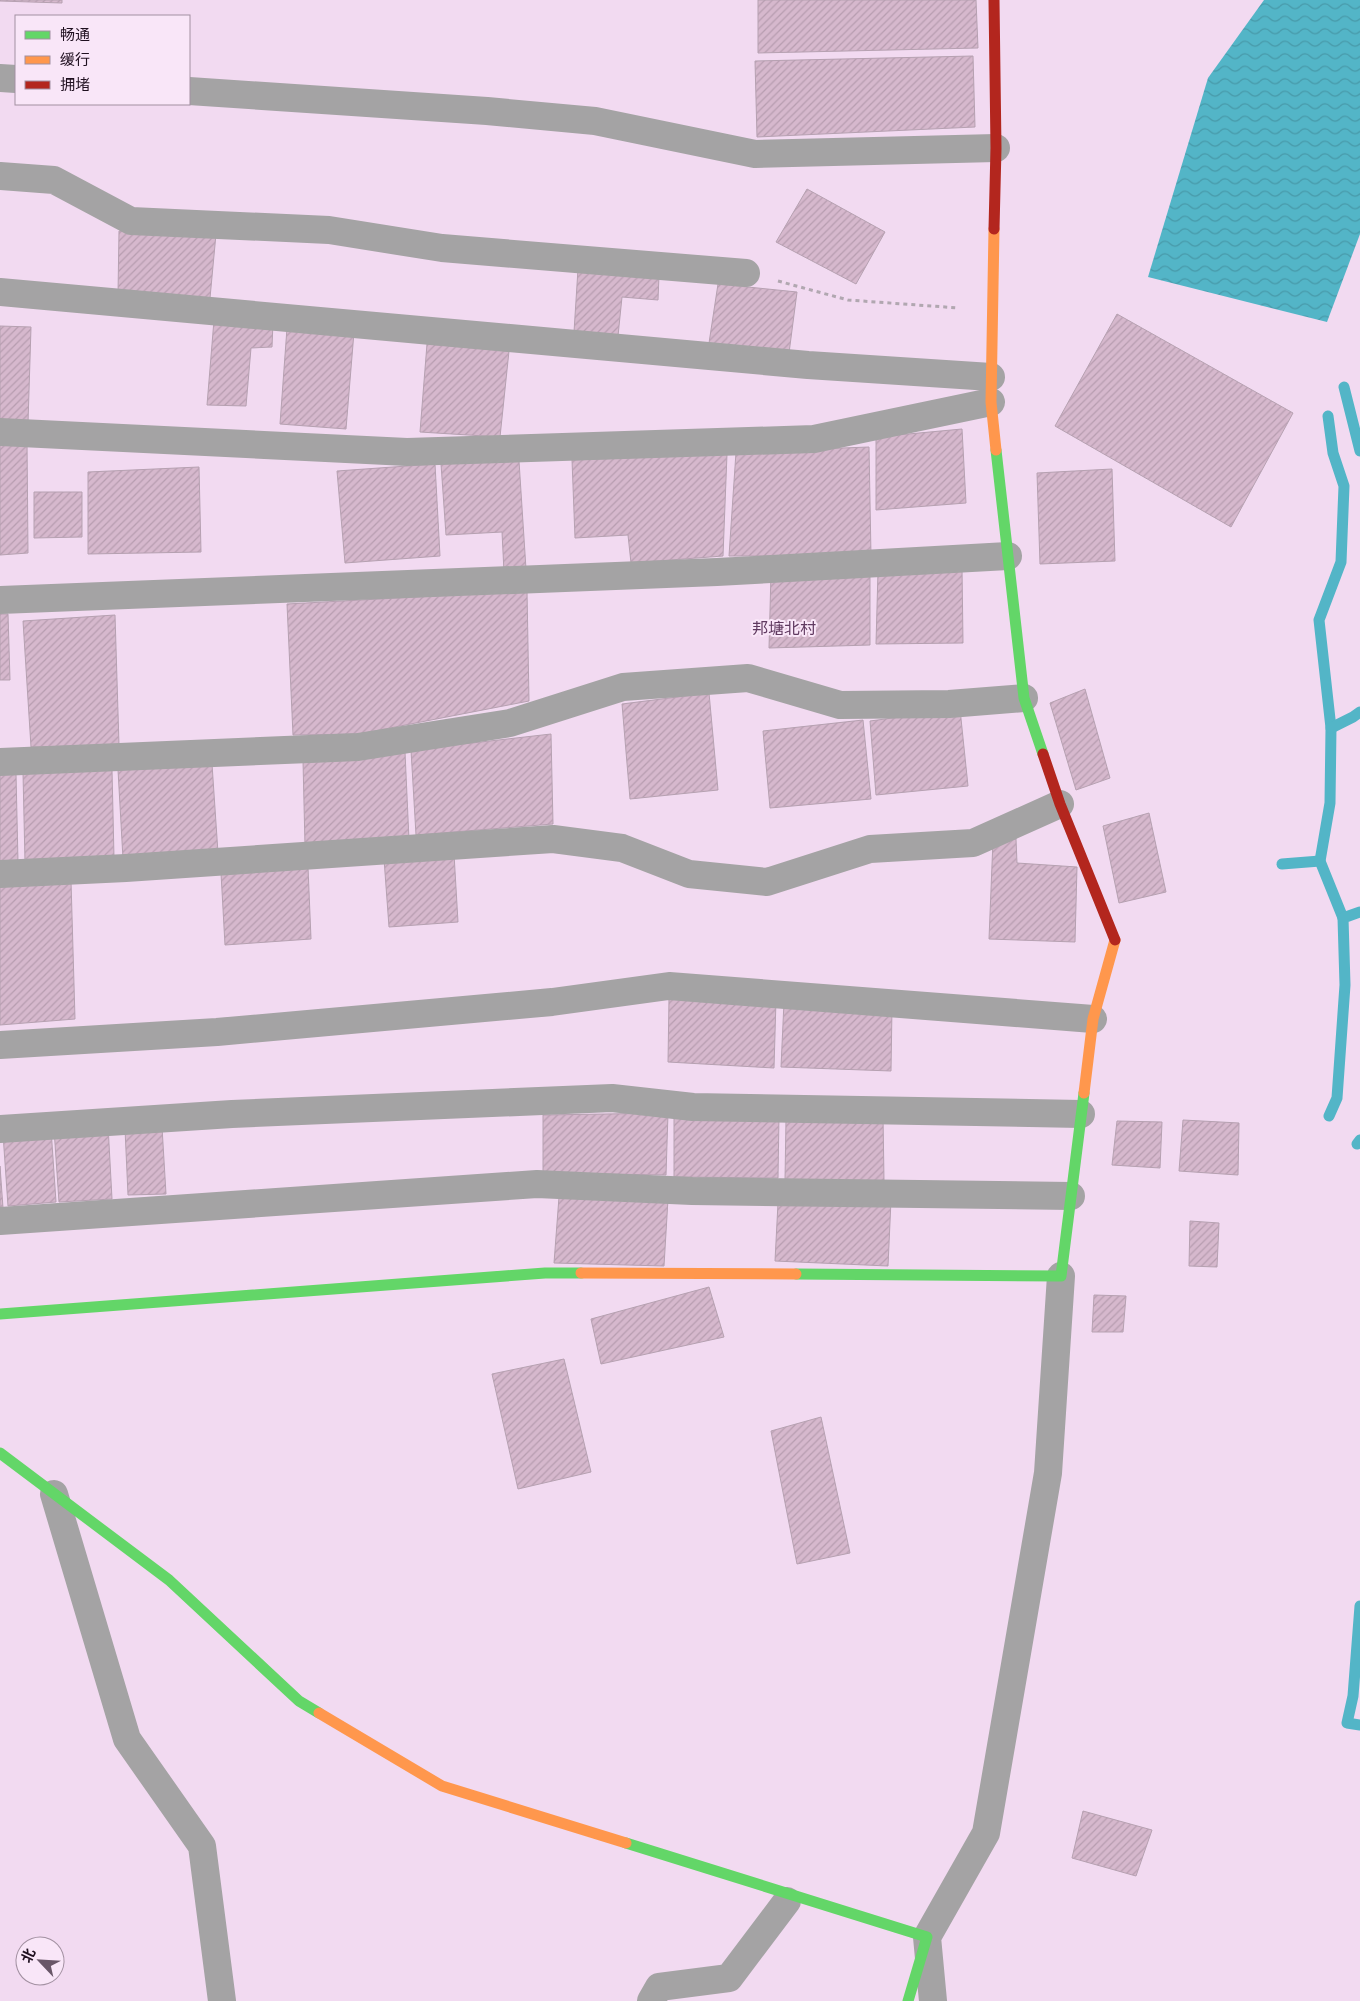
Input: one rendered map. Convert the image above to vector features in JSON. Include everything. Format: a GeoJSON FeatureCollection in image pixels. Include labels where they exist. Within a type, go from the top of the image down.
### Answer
{"type":"FeatureCollection","features":[{"type":"Feature","properties":{"kind":"street"},"geometry":{"type":"LineString","coordinates":[[908,2001],[927,1937],[986,1834],[1048,1474],[1061,1276],[1093,1019],[1115,939],[1060,804],[1024,698],[991,389],[996,148],[994,0]]}},
{"type":"Feature","properties":{"kind":"street"},"geometry":{"type":"LineString","coordinates":[[0,78],[15,79]]}},
{"type":"Feature","properties":{"kind":"street"},"geometry":{"type":"LineString","coordinates":[[190,91],[595,121],[755,154],[996,148]]}},
{"type":"Feature","properties":{"kind":"street"},"geometry":{"type":"LineString","coordinates":[[0,176],[54,180],[131,221],[329,230],[442,248],[746,272]]}},
{"type":"Feature","properties":{"kind":"street"},"geometry":{"type":"LineString","coordinates":[[0,292],[808,365],[991,389]]}},
{"type":"Feature","properties":{"kind":"street"},"geometry":{"type":"LineString","coordinates":[[0,432],[417,452],[814,439],[991,389]]}},
{"type":"Feature","properties":{"kind":"street"},"geometry":{"type":"LineString","coordinates":[[0,600],[708,572],[1008,556]]}},
{"type":"Feature","properties":{"kind":"street"},"geometry":{"type":"LineString","coordinates":[[0,762],[358,747],[510,723],[624,687],[748,678],[840,705],[950,704],[1024,698]]}},
{"type":"Feature","properties":{"kind":"street"},"geometry":{"type":"LineString","coordinates":[[0,874],[136,867],[553,839],[622,848],[689,874],[767,882],[870,849],[973,844],[1060,804]]}},
{"type":"Feature","properties":{"kind":"street"},"geometry":{"type":"LineString","coordinates":[[0,1045],[217,1032],[552,1002],[669,986],[1093,1019]]}},
{"type":"Feature","properties":{"kind":"street"},"geometry":{"type":"LineString","coordinates":[[0,1130],[232,1114],[612,1098],[693,1107],[1081,1114]]}},
{"type":"Feature","properties":{"kind":"street"},"geometry":{"type":"LineString","coordinates":[[0,1221],[537,1184],[692,1191],[1071,1196]]}},
{"type":"Feature","properties":{"kind":"street"},"geometry":{"type":"LineString","coordinates":[[0,1314],[545,1273],[1061,1276]]}},
{"type":"Feature","properties":{"kind":"street"},"geometry":{"type":"LineString","coordinates":[[0,1453],[169,1580],[299,1701],[442,1786],[927,1937]]}},
{"type":"Feature","properties":{"kind":"street"},"geometry":{"type":"LineString","coordinates":[[54,1494],[127,1738],[202,1846],[222,2001]]}},
{"type":"Feature","properties":{"kind":"street"},"geometry":{"type":"LineString","coordinates":[[651,2001],[659,1987],[729,1978],[787,1901]]}},
{"type":"Feature","properties":{"kind":"street"},"geometry":{"type":"LineString","coordinates":[[927,1937],[933,2001]]}},
{"type":"Feature","properties":{"kind":"path"},"geometry":{"type":"LineString","coordinates":[[746,272],[848,300],[993,310]]}},
{"type":"Feature","properties":{"kind":"water"},"geometry":{"type":"Polygon","coordinates":[[[1264,0],[1360,0],[1360,234],[1327,322],[1148,277],[1208,78],[1264,0]]]}},
{"type":"Feature","properties":{"kind":"building"},"geometry":{"type":"Polygon","coordinates":[[[62,0],[62,3],[0,1],[62,0]]]}},
{"type":"Feature","properties":{"kind":"building"},"geometry":{"type":"Polygon","coordinates":[[[758,0],[976,0],[978,48],[758,53],[758,0]]]}},
{"type":"Feature","properties":{"kind":"building"},"geometry":{"type":"Polygon","coordinates":[[[973,56],[975,127],[757,137],[755,61],[973,56]]]}},
{"type":"Feature","properties":{"kind":"building"},"geometry":{"type":"Polygon","coordinates":[[[807,189],[885,232],[856,284],[776,242],[807,189]]]}},
{"type":"Feature","properties":{"kind":"building"},"geometry":{"type":"Polygon","coordinates":[[[119,231],[216,234],[210,298],[118,294],[119,231]]]}},
{"type":"Feature","properties":{"kind":"building"},"geometry":{"type":"Polygon","coordinates":[[[578,269],[659,275],[658,300],[622,297],[618,336],[574,332],[578,269]]]}},
{"type":"Feature","properties":{"kind":"building"},"geometry":{"type":"Polygon","coordinates":[[[718,284],[797,292],[789,353],[709,343],[718,284]]]}},
{"type":"Feature","properties":{"kind":"building"},"geometry":{"type":"Polygon","coordinates":[[[1117,314],[1293,413],[1231,527],[1055,426],[1117,314]]]}},
{"type":"Feature","properties":{"kind":"building"},"geometry":{"type":"Polygon","coordinates":[[[214,320],[273,322],[272,347],[251,348],[246,406],[207,405],[214,320]]]}},
{"type":"Feature","properties":{"kind":"building"},"geometry":{"type":"Polygon","coordinates":[[[0,326],[31,327],[28,423],[0,422],[0,326]]]}},
{"type":"Feature","properties":{"kind":"building"},"geometry":{"type":"Polygon","coordinates":[[[287,328],[354,332],[346,429],[280,424],[287,328]]]}},
{"type":"Feature","properties":{"kind":"building"},"geometry":{"type":"Polygon","coordinates":[[[427,344],[509,351],[500,437],[420,432],[427,344]]]}},
{"type":"Feature","properties":{"kind":"building"},"geometry":{"type":"Polygon","coordinates":[[[962,429],[966,503],[876,510],[876,437],[962,429]]]}},
{"type":"Feature","properties":{"kind":"building"},"geometry":{"type":"Polygon","coordinates":[[[0,441],[27,441],[28,553],[0,555],[0,441]]]}},
{"type":"Feature","properties":{"kind":"building"},"geometry":{"type":"Polygon","coordinates":[[[869,447],[871,556],[729,556],[736,452],[869,447]]]}},
{"type":"Feature","properties":{"kind":"building"},"geometry":{"type":"Polygon","coordinates":[[[727,454],[723,556],[631,563],[628,535],[575,538],[572,460],[727,454]]]}},
{"type":"Feature","properties":{"kind":"building"},"geometry":{"type":"Polygon","coordinates":[[[519,461],[526,569],[504,572],[502,532],[446,535],[441,464],[519,461]]]}},
{"type":"Feature","properties":{"kind":"building"},"geometry":{"type":"Polygon","coordinates":[[[435,464],[440,556],[345,563],[337,471],[435,464]]]}},
{"type":"Feature","properties":{"kind":"building"},"geometry":{"type":"Polygon","coordinates":[[[199,467],[201,552],[88,554],[88,472],[199,467]]]}},
{"type":"Feature","properties":{"kind":"building"},"geometry":{"type":"Polygon","coordinates":[[[1112,469],[1115,561],[1040,564],[1037,473],[1112,469]]]}},
{"type":"Feature","properties":{"kind":"building"},"geometry":{"type":"Polygon","coordinates":[[[34,492],[82,492],[82,537],[34,538],[34,492]]]}},
{"type":"Feature","properties":{"kind":"building"},"geometry":{"type":"Polygon","coordinates":[[[962,568],[963,643],[876,644],[878,571],[962,568]]]}},
{"type":"Feature","properties":{"kind":"building"},"geometry":{"type":"Polygon","coordinates":[[[870,570],[870,645],[769,648],[771,573],[870,570]]]}},
{"type":"Feature","properties":{"kind":"building"},"geometry":{"type":"Polygon","coordinates":[[[527,591],[529,701],[359,734],[293,735],[287,604],[527,591]]]}},
{"type":"Feature","properties":{"kind":"building"},"geometry":{"type":"Polygon","coordinates":[[[0,614],[8,614],[10,680],[0,680],[0,614]]]}},
{"type":"Feature","properties":{"kind":"building"},"geometry":{"type":"Polygon","coordinates":[[[115,615],[119,745],[31,747],[23,621],[115,615]]]}},
{"type":"Feature","properties":{"kind":"building"},"geometry":{"type":"Polygon","coordinates":[[[1085,689],[1110,778],[1076,790],[1050,703],[1085,689]]]}},
{"type":"Feature","properties":{"kind":"building"},"geometry":{"type":"Polygon","coordinates":[[[709,693],[718,790],[630,799],[622,704],[709,693]]]}},
{"type":"Feature","properties":{"kind":"building"},"geometry":{"type":"Polygon","coordinates":[[[960,709],[968,786],[876,795],[870,721],[960,709]]]}},
{"type":"Feature","properties":{"kind":"building"},"geometry":{"type":"Polygon","coordinates":[[[863,720],[871,799],[770,808],[763,731],[863,720]]]}},
{"type":"Feature","properties":{"kind":"building"},"geometry":{"type":"Polygon","coordinates":[[[551,734],[553,824],[416,835],[411,750],[551,734]]]}},
{"type":"Feature","properties":{"kind":"building"},"geometry":{"type":"Polygon","coordinates":[[[405,752],[409,840],[305,846],[303,761],[405,752]]]}},
{"type":"Feature","properties":{"kind":"building"},"geometry":{"type":"Polygon","coordinates":[[[212,764],[218,853],[123,859],[118,770],[212,764]]]}},
{"type":"Feature","properties":{"kind":"building"},"geometry":{"type":"Polygon","coordinates":[[[112,770],[114,858],[25,862],[23,773],[112,770]]]}},
{"type":"Feature","properties":{"kind":"building"},"geometry":{"type":"Polygon","coordinates":[[[0,774],[16,774],[18,862],[0,863],[0,774]]]}},
{"type":"Feature","properties":{"kind":"building"},"geometry":{"type":"Polygon","coordinates":[[[1149,813],[1166,892],[1119,903],[1103,826],[1149,813]]]}},
{"type":"Feature","properties":{"kind":"building"},"geometry":{"type":"Polygon","coordinates":[[[1016,839],[1017,863],[1077,867],[1075,942],[989,939],[993,840],[1016,839]]]}},
{"type":"Feature","properties":{"kind":"building"},"geometry":{"type":"Polygon","coordinates":[[[454,854],[458,922],[389,927],[384,859],[454,854]]]}},
{"type":"Feature","properties":{"kind":"building"},"geometry":{"type":"Polygon","coordinates":[[[308,867],[311,939],[225,945],[221,873],[308,867]]]}},
{"type":"Feature","properties":{"kind":"building"},"geometry":{"type":"Polygon","coordinates":[[[71,881],[75,1019],[0,1025],[0,886],[71,881]]]}},
{"type":"Feature","properties":{"kind":"building"},"geometry":{"type":"Polygon","coordinates":[[[669,998],[776,1000],[774,1068],[668,1062],[669,998]]]}},
{"type":"Feature","properties":{"kind":"building"},"geometry":{"type":"Polygon","coordinates":[[[784,1002],[892,1008],[891,1071],[781,1067],[784,1002]]]}},
{"type":"Feature","properties":{"kind":"building"},"geometry":{"type":"Polygon","coordinates":[[[668,1113],[666,1175],[543,1173],[543,1115],[668,1113]]]}},
{"type":"Feature","properties":{"kind":"building"},"geometry":{"type":"Polygon","coordinates":[[[674,1115],[779,1115],[778,1178],[674,1177],[674,1115]]]}},
{"type":"Feature","properties":{"kind":"building"},"geometry":{"type":"Polygon","coordinates":[[[883,1116],[884,1181],[785,1180],[786,1119],[883,1116]]]}},
{"type":"Feature","properties":{"kind":"building"},"geometry":{"type":"Polygon","coordinates":[[[1183,1120],[1239,1123],[1238,1175],[1179,1171],[1183,1120]]]}},
{"type":"Feature","properties":{"kind":"building"},"geometry":{"type":"Polygon","coordinates":[[[1117,1121],[1162,1122],[1160,1168],[1112,1165],[1117,1121]]]}},
{"type":"Feature","properties":{"kind":"building"},"geometry":{"type":"Polygon","coordinates":[[[108,1125],[112,1199],[59,1202],[54,1129],[108,1125]]]}},
{"type":"Feature","properties":{"kind":"building"},"geometry":{"type":"Polygon","coordinates":[[[162,1127],[166,1194],[128,1195],[125,1129],[162,1127]]]}},
{"type":"Feature","properties":{"kind":"building"},"geometry":{"type":"Polygon","coordinates":[[[51,1129],[56,1202],[8,1206],[3,1134],[51,1129]]]}},
{"type":"Feature","properties":{"kind":"building"},"geometry":{"type":"Polygon","coordinates":[[[0,1166],[3,1208],[0,1208],[0,1166]]]}},
{"type":"Feature","properties":{"kind":"building"},"geometry":{"type":"Polygon","coordinates":[[[559,1197],[668,1199],[664,1266],[554,1263],[559,1197]]]}},
{"type":"Feature","properties":{"kind":"building"},"geometry":{"type":"Polygon","coordinates":[[[891,1200],[888,1266],[775,1261],[778,1203],[891,1200]]]}},
{"type":"Feature","properties":{"kind":"building"},"geometry":{"type":"Polygon","coordinates":[[[1190,1221],[1219,1223],[1217,1267],[1189,1266],[1190,1221]]]}},
{"type":"Feature","properties":{"kind":"building"},"geometry":{"type":"Polygon","coordinates":[[[709,1287],[724,1337],[601,1364],[591,1319],[709,1287]]]}},
{"type":"Feature","properties":{"kind":"building"},"geometry":{"type":"Polygon","coordinates":[[[1094,1295],[1126,1296],[1123,1332],[1092,1332],[1094,1295]]]}},
{"type":"Feature","properties":{"kind":"building"},"geometry":{"type":"Polygon","coordinates":[[[564,1359],[591,1472],[518,1489],[492,1374],[564,1359]]]}},
{"type":"Feature","properties":{"kind":"building"},"geometry":{"type":"Polygon","coordinates":[[[821,1417],[850,1553],[797,1564],[771,1431],[821,1417]]]}},
{"type":"Feature","properties":{"kind":"building"},"geometry":{"type":"Polygon","coordinates":[[[1083,1811],[1152,1830],[1136,1876],[1072,1858],[1083,1811]]]}},
{"type":"Feature","properties":{"kind":"waterway"},"geometry":{"type":"LineString","coordinates":[[1344,387],[1360,451]]}},
{"type":"Feature","properties":{"kind":"waterway"},"geometry":{"type":"LineString","coordinates":[[1328,416],[1333,453],[1344,486],[1341,562],[1319,620],[1331,728],[1330,803],[1320,861],[1343,918]]}},
{"type":"Feature","properties":{"kind":"waterway"},"geometry":{"type":"LineString","coordinates":[[1331,728],[1360,712]]}},
{"type":"Feature","properties":{"kind":"waterway"},"geometry":{"type":"LineString","coordinates":[[1282,864],[1320,861]]}},
{"type":"Feature","properties":{"kind":"waterway"},"geometry":{"type":"LineString","coordinates":[[1329,1116],[1337,1098],[1345,985],[1343,918],[1360,912]]}},
{"type":"Feature","properties":{"kind":"waterway"},"geometry":{"type":"LineString","coordinates":[[1357,1144],[1360,1140]]}},
{"type":"Feature","properties":{"kind":"waterway"},"geometry":{"type":"LineString","coordinates":[[1360,1606],[1353,1696],[1347,1723],[1360,1725]]}},
{"type":"Feature","properties":{"kind":"traffic: fast"},"geometry":{"type":"LineString","coordinates":[[996,450],[1024,698],[1043,754]]}},
{"type":"Feature","properties":{"kind":"traffic: fast"},"geometry":{"type":"LineString","coordinates":[[796,1274],[1061,1276],[1084,1093]]}},
{"type":"Feature","properties":{"kind":"traffic: fast"},"geometry":{"type":"LineString","coordinates":[[0,1314],[545,1273],[581,1273]]}},
{"type":"Feature","properties":{"kind":"traffic: fast"},"geometry":{"type":"LineString","coordinates":[[0,1453],[169,1580],[299,1701],[319,1713]]}},
{"type":"Feature","properties":{"kind":"traffic: fast"},"geometry":{"type":"LineString","coordinates":[[626,1843],[927,1937],[908,2001]]}},
{"type":"Feature","properties":{"kind":"traffic: slow"},"geometry":{"type":"LineString","coordinates":[[994,229],[991,402],[996,450]]}},
{"type":"Feature","properties":{"kind":"traffic: slow"},"geometry":{"type":"LineString","coordinates":[[1084,1093],[1093,1019],[1115,940]]}},
{"type":"Feature","properties":{"kind":"traffic: slow"},"geometry":{"type":"LineString","coordinates":[[581,1273],[796,1274]]}},
{"type":"Feature","properties":{"kind":"traffic: slow"},"geometry":{"type":"LineString","coordinates":[[319,1713],[442,1786],[626,1843]]}},
{"type":"Feature","properties":{"kind":"traffic: jam"},"geometry":{"type":"LineString","coordinates":[[994,0],[996,148],[994,229]]}},
{"type":"Feature","properties":{"kind":"traffic: jam"},"geometry":{"type":"LineString","coordinates":[[1043,754],[1060,804],[1115,940]]}},
{"type":"Feature","properties":{"kind":"district","name":"邦塘北村"},"geometry":{"type":"Point","coordinates":[784,628]}}]}
